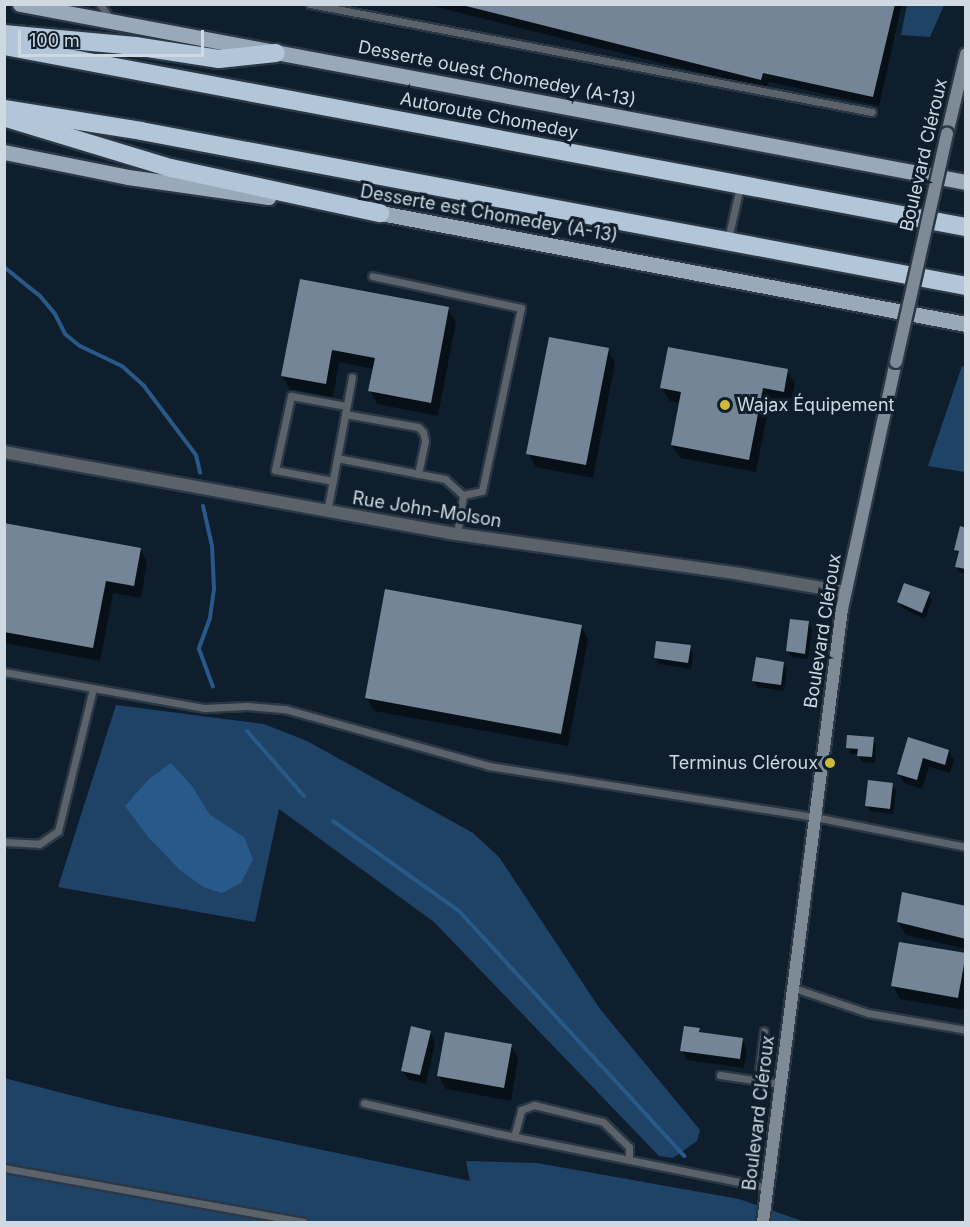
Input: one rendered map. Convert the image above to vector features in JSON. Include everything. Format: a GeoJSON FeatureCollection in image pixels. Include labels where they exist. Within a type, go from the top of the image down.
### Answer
{"type":"FeatureCollection","features":[{"type":"Feature","properties":{"kind":"highway"},"geometry":{"type":"LineString","coordinates":[[4,34],[135,46],[219,59],[276,53]]}},
{"type":"Feature","properties":{"kind":"highway","name":"Autoroute Chomedey"},"geometry":{"type":"LineString","coordinates":[[4,46],[966,227]]}},
{"type":"Feature","properties":{"kind":"highway"},"geometry":{"type":"LineString","coordinates":[[4,109],[141,131],[966,286]]}},
{"type":"Feature","properties":{"kind":"highway"},"geometry":{"type":"LineString","coordinates":[[4,118],[152,163],[380,213]]}},
{"type":"Feature","properties":{"kind":"main road","name":"Desserte ouest Chomedey (A-13)"},"geometry":{"type":"LineString","coordinates":[[24,5],[966,182]]}},
{"type":"Feature","properties":{"kind":"main road","name":"Desserte est Chomedey (A-13)"},"geometry":{"type":"LineString","coordinates":[[4,152],[128,177],[380,213],[966,324]]}},
{"type":"Feature","properties":{"kind":"street","name":"Boulevard Cléroux"},"geometry":{"type":"LineString","coordinates":[[764,1222],[845,592],[966,54]]}},
{"type":"Feature","properties":{"kind":"street","name":"Rue John-Molson"},"geometry":{"type":"LineString","coordinates":[[4,452],[457,534],[740,574],[845,592]]}},
{"type":"Feature","properties":{"kind":"lane"},"geometry":{"type":"LineString","coordinates":[[100,4],[112,21]]}},
{"type":"Feature","properties":{"kind":"lane"},"geometry":{"type":"LineString","coordinates":[[310,4],[872,112]]}},
{"type":"Feature","properties":{"kind":"lane"},"geometry":{"type":"LineString","coordinates":[[728,242],[740,184]]}},
{"type":"Feature","properties":{"kind":"lane"},"geometry":{"type":"LineString","coordinates":[[372,276],[521,308],[482,491],[463,495]]}},
{"type":"Feature","properties":{"kind":"lane"},"geometry":{"type":"LineString","coordinates":[[327,512],[352,376]]}},
{"type":"Feature","properties":{"kind":"lane"},"geometry":{"type":"LineString","coordinates":[[333,481],[275,470],[291,396],[418,427],[423,432],[425,441],[418,474]]}},
{"type":"Feature","properties":{"kind":"lane"},"geometry":{"type":"LineString","coordinates":[[337,458],[445,479],[463,495]]}},
{"type":"Feature","properties":{"kind":"lane"},"geometry":{"type":"LineString","coordinates":[[457,534],[463,495]]}},
{"type":"Feature","properties":{"kind":"lane"},"geometry":{"type":"LineString","coordinates":[[4,672],[205,708],[247,706],[285,709],[489,766],[815,817],[966,847]]}},
{"type":"Feature","properties":{"kind":"lane"},"geometry":{"type":"LineString","coordinates":[[4,842],[39,844],[58,831],[67,803],[93,688]]}},
{"type":"Feature","properties":{"kind":"lane"},"geometry":{"type":"LineString","coordinates":[[794,988],[868,1013],[966,1030]]}},
{"type":"Feature","properties":{"kind":"lane"},"geometry":{"type":"LineString","coordinates":[[758,1080],[764,1031]]}},
{"type":"Feature","properties":{"kind":"lane"},"geometry":{"type":"LineString","coordinates":[[720,1074],[781,1084]]}},
{"type":"Feature","properties":{"kind":"lane"},"geometry":{"type":"LineString","coordinates":[[364,1103],[514,1137],[768,1188]]}},
{"type":"Feature","properties":{"kind":"lane"},"geometry":{"type":"LineString","coordinates":[[514,1137],[521,1110],[534,1105],[603,1122],[629,1147],[629,1160]]}},
{"type":"Feature","properties":{"kind":"lane"},"geometry":{"type":"LineString","coordinates":[[4,1168],[303,1222]]}},
{"type":"Feature","properties":{"kind":"shaded area"},"geometry":{"type":"Polygon","coordinates":[[[907,5],[944,5],[930,37],[901,35],[907,5]]]}},
{"type":"Feature","properties":{"kind":"shaded area"},"geometry":{"type":"Polygon","coordinates":[[[962,366],[966,367],[965,472],[928,466],[962,366]]]}},
{"type":"Feature","properties":{"kind":"shaded area"},"geometry":{"type":"Polygon","coordinates":[[[116,705],[264,724],[307,741],[473,833],[499,857],[600,1009],[700,1130],[697,1141],[673,1158],[659,1156],[434,922],[279,809],[255,922],[58,887],[116,705]]]}},
{"type":"Feature","properties":{"kind":"shaded area"},"geometry":{"type":"Polygon","coordinates":[[[171,763],[192,786],[210,815],[244,837],[253,859],[241,883],[222,893],[203,887],[180,870],[148,837],[125,806],[149,779],[171,763]]]}},
{"type":"Feature","properties":{"kind":"shaded area"},"geometry":{"type":"Polygon","coordinates":[[[4,1078],[113,1106],[470,1181],[466,1161],[537,1163],[739,1199],[805,1222],[5,1222],[4,1078]]]}},
{"type":"Feature","properties":{"kind":"building"},"geometry":{"type":"Polygon","coordinates":[[[458,4],[895,4],[873,97],[763,73],[761,80],[458,4]]]}},
{"type":"Feature","properties":{"kind":"building"},"geometry":{"type":"Polygon","coordinates":[[[300,279],[449,307],[431,403],[368,391],[375,358],[332,350],[326,384],[281,376],[300,279]]]}},
{"type":"Feature","properties":{"kind":"building"},"geometry":{"type":"Polygon","coordinates":[[[549,337],[609,348],[586,465],[526,454],[549,337]]]}},
{"type":"Feature","properties":{"kind":"building"},"geometry":{"type":"Polygon","coordinates":[[[668,347],[788,369],[784,392],[763,388],[749,460],[671,445],[681,392],[660,388],[668,347]]]}},
{"type":"Feature","properties":{"kind":"building"},"geometry":{"type":"Polygon","coordinates":[[[4,523],[141,548],[134,586],[106,581],[93,648],[4,632],[4,523]]]}},
{"type":"Feature","properties":{"kind":"building"},"geometry":{"type":"Polygon","coordinates":[[[960,526],[966,528],[966,569],[955,567],[959,551],[954,550],[960,526]]]}},
{"type":"Feature","properties":{"kind":"building"},"geometry":{"type":"Polygon","coordinates":[[[904,583],[930,592],[922,613],[897,602],[904,583]]]}},
{"type":"Feature","properties":{"kind":"building"},"geometry":{"type":"Polygon","coordinates":[[[385,589],[582,625],[561,734],[365,698],[385,589]]]}},
{"type":"Feature","properties":{"kind":"building"},"geometry":{"type":"Polygon","coordinates":[[[790,619],[809,621],[805,654],[786,651],[790,619]]]}},
{"type":"Feature","properties":{"kind":"building"},"geometry":{"type":"Polygon","coordinates":[[[656,641],[691,645],[688,663],[654,658],[656,641]]]}},
{"type":"Feature","properties":{"kind":"building"},"geometry":{"type":"Polygon","coordinates":[[[756,657],[784,662],[781,685],[752,681],[756,657]]]}},
{"type":"Feature","properties":{"kind":"building"},"geometry":{"type":"Polygon","coordinates":[[[847,735],[874,737],[872,757],[857,756],[858,749],[846,748],[847,735]]]}},
{"type":"Feature","properties":{"kind":"building"},"geometry":{"type":"Polygon","coordinates":[[[908,737],[949,750],[945,765],[923,758],[917,780],[897,774],[908,737]]]}},
{"type":"Feature","properties":{"kind":"building"},"geometry":{"type":"Polygon","coordinates":[[[868,780],[893,783],[890,809],[865,806],[868,780]]]}},
{"type":"Feature","properties":{"kind":"building"},"geometry":{"type":"Polygon","coordinates":[[[902,892],[966,906],[966,939],[897,922],[902,892]]]}},
{"type":"Feature","properties":{"kind":"building"},"geometry":{"type":"Polygon","coordinates":[[[899,942],[966,953],[958,998],[891,986],[899,942]]]}},
{"type":"Feature","properties":{"kind":"building"},"geometry":{"type":"Polygon","coordinates":[[[411,1026],[431,1031],[420,1075],[401,1071],[411,1026]]]}},
{"type":"Feature","properties":{"kind":"building"},"geometry":{"type":"Polygon","coordinates":[[[684,1026],[700,1028],[699,1032],[743,1038],[740,1059],[680,1051],[684,1026]]]}},
{"type":"Feature","properties":{"kind":"building"},"geometry":{"type":"Polygon","coordinates":[[[445,1032],[512,1044],[504,1088],[437,1076],[445,1032]]]}},
{"type":"Feature","properties":{"kind":"waterway"},"geometry":{"type":"LineString","coordinates":[[4,267],[40,296],[55,314],[65,334],[80,346],[122,366],[144,386],[196,455],[200,473]]}},
{"type":"Feature","properties":{"kind":"waterway"},"geometry":{"type":"LineString","coordinates":[[203,506],[212,546],[214,589],[210,618],[199,649],[213,687]]}},
{"type":"Feature","properties":{"kind":"waterway"},"geometry":{"type":"LineString","coordinates":[[247,731],[304,796]]}},
{"type":"Feature","properties":{"kind":"waterway"},"geometry":{"type":"LineString","coordinates":[[333,821],[459,911],[684,1156]]}},
{"type":"Feature","properties":{"kind":"place","name":"Wajax Équipement"},"geometry":{"type":"Point","coordinates":[725,405]}},
{"type":"Feature","properties":{"kind":"place","name":"Terminus Cléroux"},"geometry":{"type":"Point","coordinates":[830,763]}}]}
